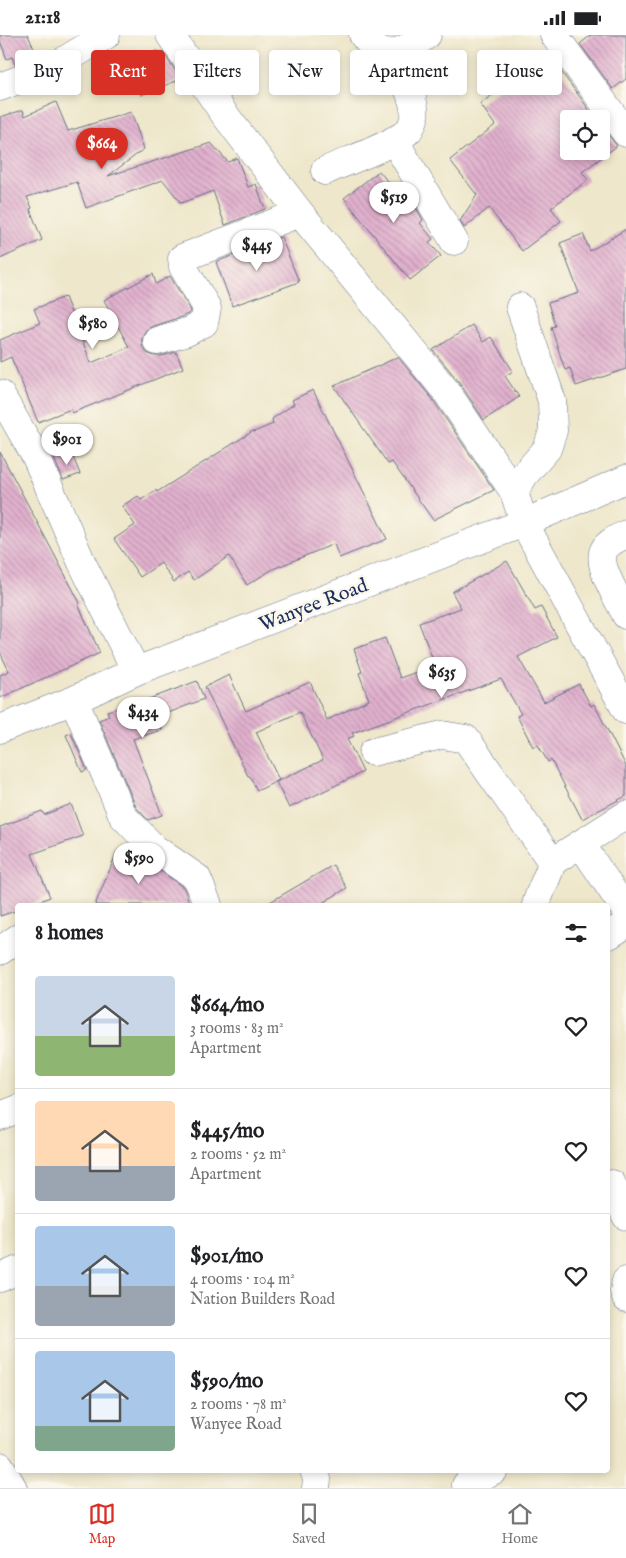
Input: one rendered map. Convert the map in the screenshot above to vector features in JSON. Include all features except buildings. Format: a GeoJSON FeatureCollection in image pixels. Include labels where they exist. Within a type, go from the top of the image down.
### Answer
{"type":"FeatureCollection","features":[{"type":"Feature","properties":{"kind":"street"},"geometry":{"type":"LineString","coordinates":[[0,87],[57,65],[106,35]]}},
{"type":"Feature","properties":{"kind":"street"},"geometry":{"type":"LineString","coordinates":[[170,35],[225,115],[300,213],[446,391],[514,492],[524,523],[626,710]]}},
{"type":"Feature","properties":{"kind":"street"},"geometry":{"type":"LineString","coordinates":[[363,35],[379,50]]}},
{"type":"Feature","properties":{"kind":"street"},"geometry":{"type":"LineString","coordinates":[[404,50],[427,35]]}},
{"type":"Feature","properties":{"kind":"street"},"geometry":{"type":"LineString","coordinates":[[554,35],[626,133]]}},
{"type":"Feature","properties":{"kind":"street"},"geometry":{"type":"LineString","coordinates":[[324,171],[394,141],[409,130],[414,119],[410,95]]}},
{"type":"Feature","properties":{"kind":"street"},"geometry":{"type":"LineString","coordinates":[[394,141],[454,241]]}},
{"type":"Feature","properties":{"kind":"street"},"geometry":{"type":"LineString","coordinates":[[157,341],[187,332],[204,323],[207,308],[183,267],[182,258],[300,213]]}},
{"type":"Feature","properties":{"kind":"street"},"geometry":{"type":"LineString","coordinates":[[514,492],[525,474],[547,449],[553,431],[552,401],[520,307]]}},
{"type":"Feature","properties":{"kind":"street"},"geometry":{"type":"LineString","coordinates":[[0,394],[36,457],[82,563],[136,671]]}},
{"type":"Feature","properties":{"kind":"street","name":"Wanyee Road"},"geometry":{"type":"LineString","coordinates":[[0,729],[74,700],[136,671],[524,523],[626,479]]}},
{"type":"Feature","properties":{"kind":"street"},"geometry":{"type":"LineString","coordinates":[[626,534],[610,543],[603,551],[602,556],[604,571],[626,615]]}},
{"type":"Feature","properties":{"kind":"street"},"geometry":{"type":"LineString","coordinates":[[74,700],[123,816],[155,849],[197,878],[207,903]]}},
{"type":"Feature","properties":{"kind":"street"},"geometry":{"type":"LineString","coordinates":[[372,752],[442,735],[466,739],[552,862]]}},
{"type":"Feature","properties":{"kind":"street"},"geometry":{"type":"LineString","coordinates":[[537,903],[552,862],[626,815]]}},
{"type":"Feature","properties":{"kind":"street"},"geometry":{"type":"LineString","coordinates":[[581,844],[626,911]]}},
{"type":"Feature","properties":{"kind":"street"},"geometry":{"type":"LineString","coordinates":[[0,951],[15,940]]}},
{"type":"Feature","properties":{"kind":"street"},"geometry":{"type":"LineString","coordinates":[[0,1117],[15,1110]]}},
{"type":"Feature","properties":{"kind":"street"},"geometry":{"type":"LineString","coordinates":[[612,1184],[626,1216]]}},
{"type":"Feature","properties":{"kind":"street"},"geometry":{"type":"LineString","coordinates":[[0,1278],[15,1271]]}},
{"type":"Feature","properties":{"kind":"street"},"geometry":{"type":"LineString","coordinates":[[626,1281],[624,1291],[626,1298]]}},
{"type":"Feature","properties":{"kind":"street"},"geometry":{"type":"LineString","coordinates":[[315,1473],[317,1479],[316,1488]]}},
{"type":"Feature","properties":{"kind":"street"},"geometry":{"type":"LineString","coordinates":[[463,1481],[486,1473]]}}]}
